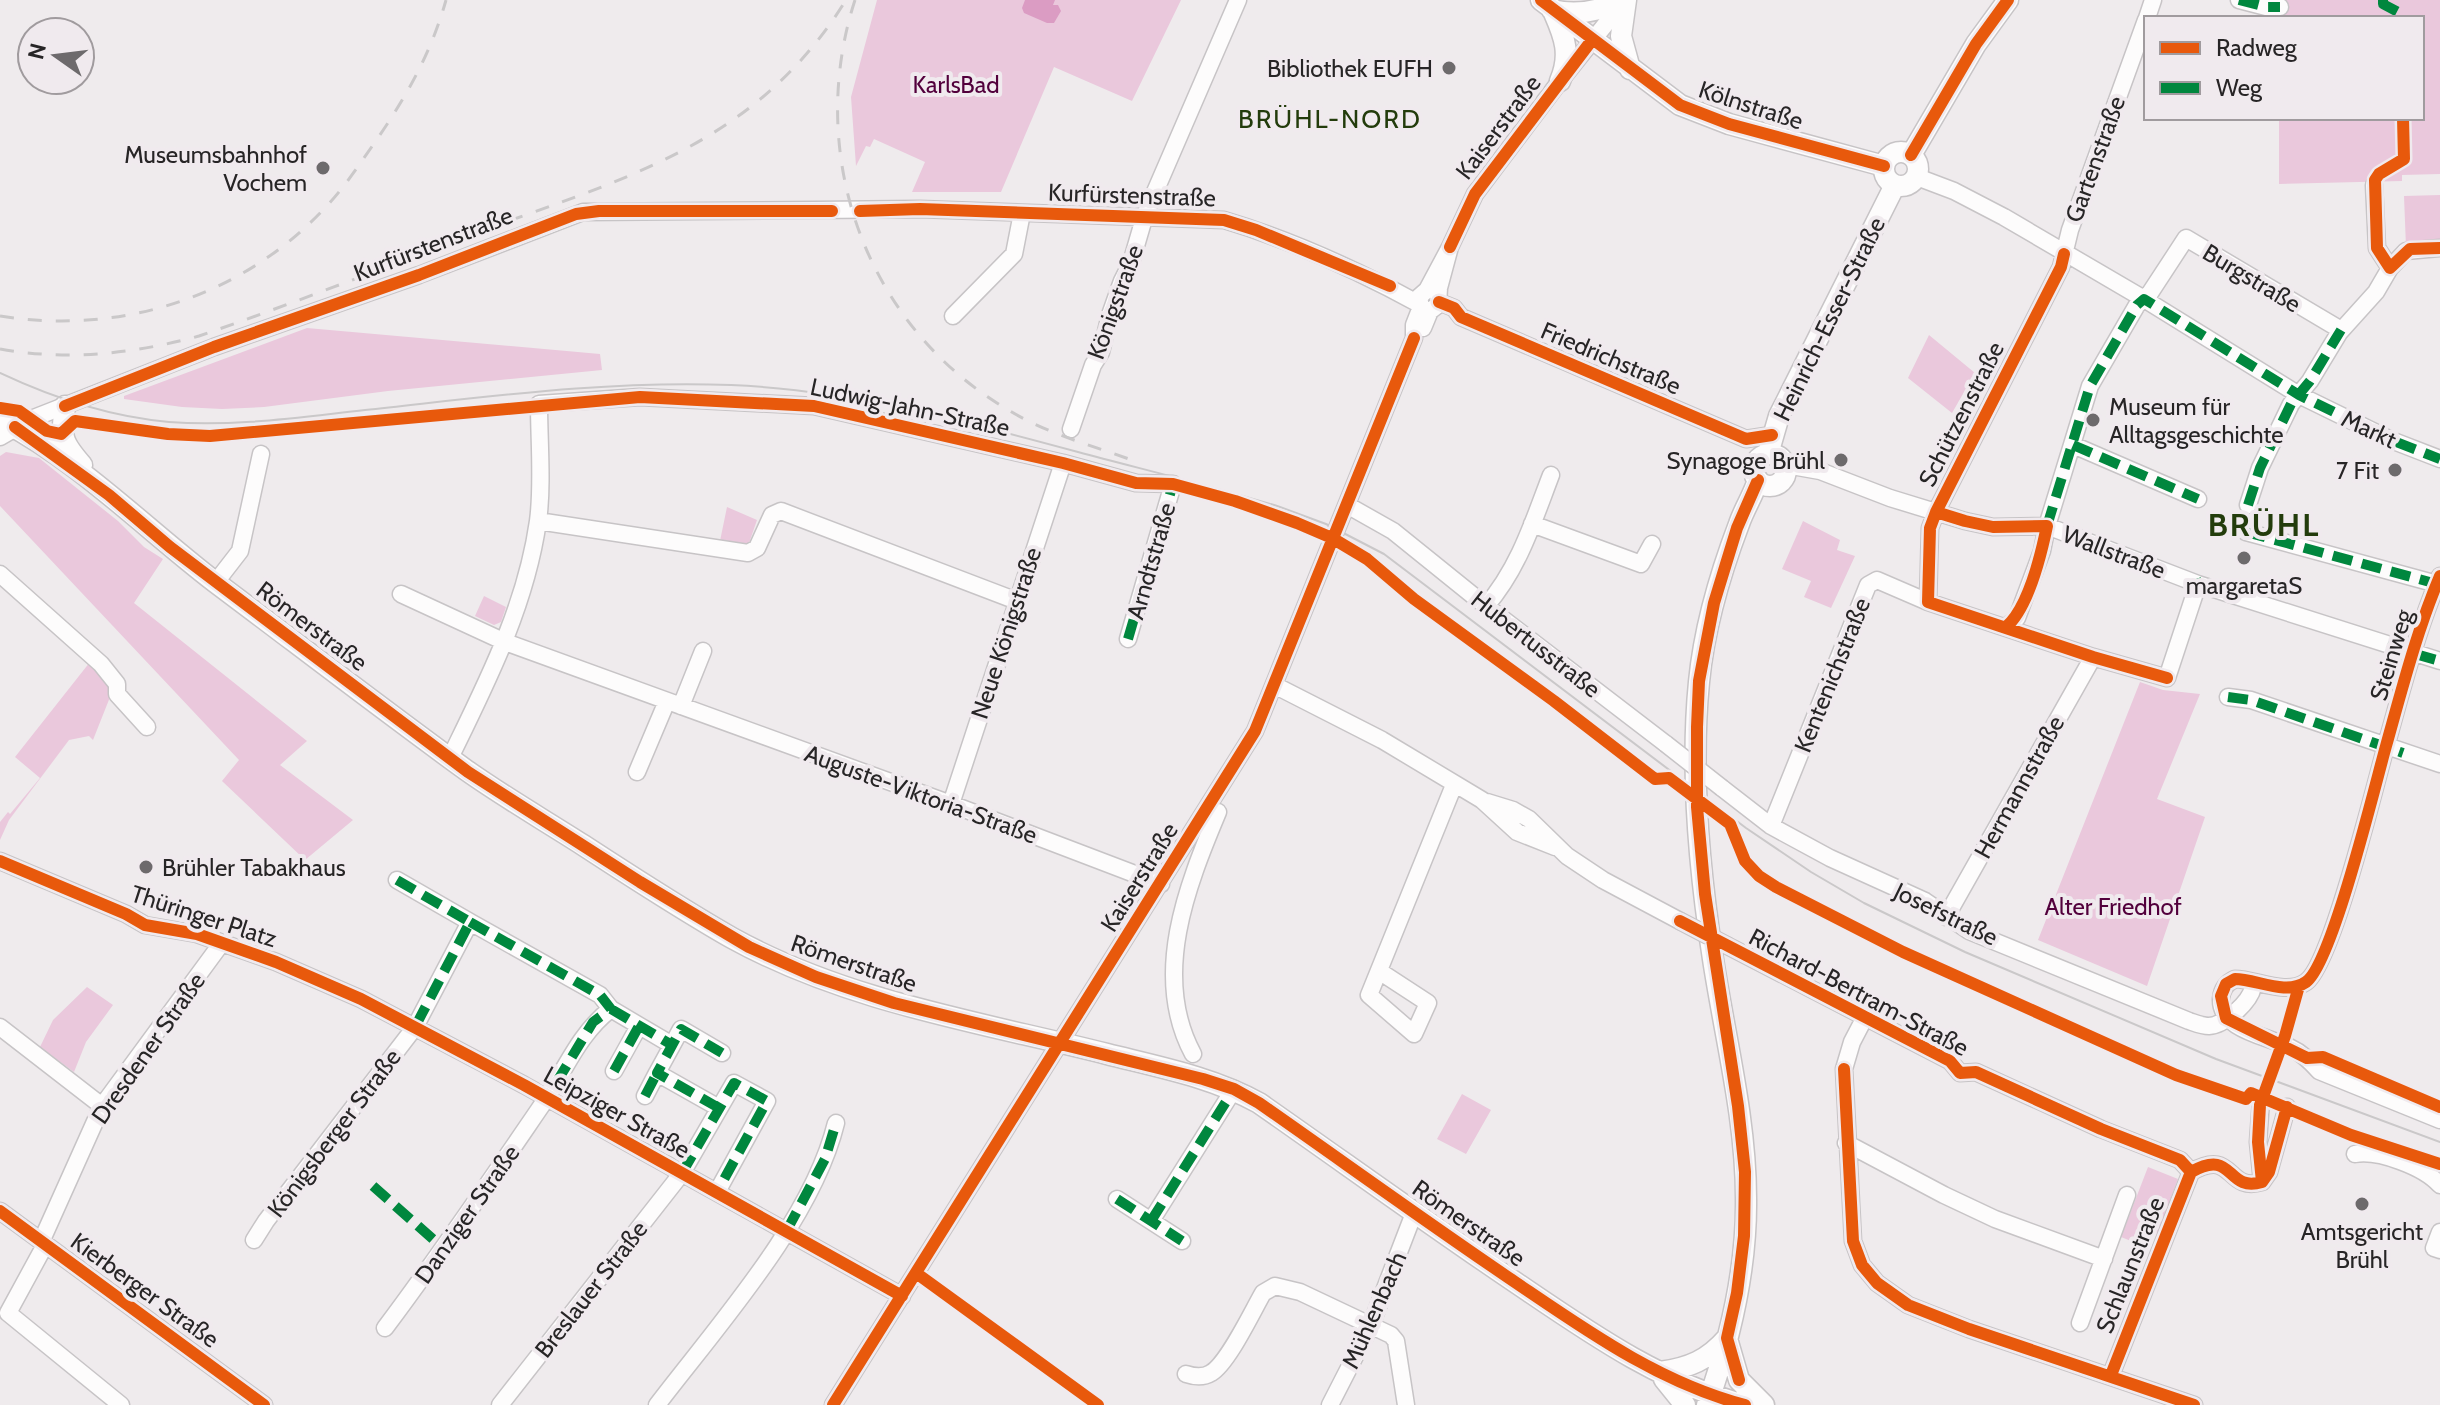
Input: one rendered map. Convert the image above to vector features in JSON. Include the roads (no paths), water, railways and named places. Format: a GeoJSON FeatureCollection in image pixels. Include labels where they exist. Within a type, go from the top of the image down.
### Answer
{"type":"FeatureCollection","features":[{"type":"Feature","properties":{"kind":"main road"},"geometry":{"type":"LineString","coordinates":[[1546,5],[1566,13],[1589,12],[1624,0],[1621,36],[1630,69]]}},
{"type":"Feature","properties":{"kind":"main road"},"geometry":{"type":"LineString","coordinates":[[1911,155],[2003,1]]}},
{"type":"Feature","properties":{"kind":"main road"},"geometry":{"type":"LineString","coordinates":[[1546,5],[1567,47],[1560,81]]}},
{"type":"Feature","properties":{"kind":"main road","name":"Kölnstraße"},"geometry":{"type":"LineString","coordinates":[[1546,5],[1630,69],[1692,111],[1884,166]]}},
{"type":"Feature","properties":{"kind":"main road"},"geometry":{"type":"LineString","coordinates":[[1894,153],[1911,155],[1917,162],[1917,177],[1909,184],[1895,185],[1885,175],[1884,166],[1894,153]]}},
{"type":"Feature","properties":{"kind":"main road","name":"Heinrich-Esser-Straße"},"geometry":{"type":"LineString","coordinates":[[1775,451],[1794,382],[1895,185]]}},
{"type":"Feature","properties":{"kind":"main road"},"geometry":{"type":"LineString","coordinates":[[65,406],[61,434],[65,446],[109,495]]}},
{"type":"Feature","properties":{"kind":"main road","name":"Römerstraße"},"geometry":{"type":"LineString","coordinates":[[5,428],[109,495],[216,582],[450,758],[709,924],[771,958],[894,1003],[1060,1042],[1234,1089],[1259,1103],[1603,1341],[1709,1400],[1745,1405]]}},
{"type":"Feature","properties":{"kind":"main road"},"geometry":{"type":"LineString","coordinates":[[1709,1400],[1727,1338],[1741,1260],[1746,1186],[1738,1106],[1705,894],[1697,807],[1699,681],[1714,603],[1731,546],[1758,480],[1769,486],[1779,484],[1786,476],[1775,451]]}},
{"type":"Feature","properties":{"kind":"main road"},"geometry":{"type":"LineString","coordinates":[[1685,1405],[1658,1371],[1701,1362],[1727,1338]]}},
{"type":"Feature","properties":{"kind":"main road"},"geometry":{"type":"LineString","coordinates":[[1727,1338],[1739,1380],[1764,1405]]}},
{"type":"Feature","properties":{"kind":"street","name":"Königstraße"},"geometry":{"type":"LineString","coordinates":[[1071,429],[1093,365],[1101,352],[1110,315],[1131,263],[1145,215],[1238,0]]}},
{"type":"Feature","properties":{"kind":"street","name":"Kaiserstraße"},"geometry":{"type":"LineString","coordinates":[[833,1405],[1237,763],[1255,731],[1414,338],[1423,328],[1428,300],[1475,194],[1624,0]]}},
{"type":"Feature","properties":{"kind":"street"},"geometry":{"type":"LineString","coordinates":[[2239,0],[2280,7]]}},
{"type":"Feature","properties":{"kind":"street","name":"Gartenstraße"},"geometry":{"type":"LineString","coordinates":[[2064,254],[2144,25]]}},
{"type":"Feature","properties":{"kind":"street"},"geometry":{"type":"LineString","coordinates":[[1917,177],[1954,191],[2144,299],[2299,395]]}},
{"type":"Feature","properties":{"kind":"street"},"geometry":{"type":"LineString","coordinates":[[2374,185],[2377,248],[2390,268]]}},
{"type":"Feature","properties":{"kind":"street","name":"Kurfürstenstraße"},"geometry":{"type":"LineString","coordinates":[[5,428],[214,347],[419,275],[576,214],[599,211],[920,209],[1224,220],[1428,300]]}},
{"type":"Feature","properties":{"kind":"street"},"geometry":{"type":"LineString","coordinates":[[953,316],[1014,254],[1022,213]]}},
{"type":"Feature","properties":{"kind":"street","name":"Burgstraße"},"geometry":{"type":"LineString","coordinates":[[2144,299],[2186,238],[2341,330]]}},
{"type":"Feature","properties":{"kind":"street"},"geometry":{"type":"LineString","coordinates":[[2248,505],[2260,468],[2291,404],[2341,330],[2376,292],[2390,268],[2410,249],[2440,248]]}},
{"type":"Feature","properties":{"kind":"street","name":"Schützenstraße"},"geometry":{"type":"LineString","coordinates":[[1928,602],[1930,528],[1936,512],[2061,267],[2064,254]]}},
{"type":"Feature","properties":{"kind":"street"},"geometry":{"type":"LineString","coordinates":[[2006,627],[2017,618],[2042,551],[2090,386],[2137,305],[2144,299]]}},
{"type":"Feature","properties":{"kind":"street","name":"Friedrichstraße"},"geometry":{"type":"LineString","coordinates":[[1428,300],[1454,308],[1461,317],[1530,348],[1820,471],[1936,512]]}},
{"type":"Feature","properties":{"kind":"street","name":"Markt"},"geometry":{"type":"LineString","coordinates":[[2299,395],[2391,440],[2440,459]]}},
{"type":"Feature","properties":{"kind":"street","name":"Ludwig-Jahn-Straße"},"geometry":{"type":"LineString","coordinates":[[538,521],[539,404],[640,397],[814,406],[1063,463],[1136,483],[1173,484]]}},
{"type":"Feature","properties":{"kind":"street"},"geometry":{"type":"LineString","coordinates":[[2073,445],[2198,499]]}},
{"type":"Feature","properties":{"kind":"street"},"geometry":{"type":"LineString","coordinates":[[216,582],[240,551],[261,454]]}},
{"type":"Feature","properties":{"kind":"street","name":"Neue Königstraße"},"geometry":{"type":"LineString","coordinates":[[951,804],[1063,463]]}},
{"type":"Feature","properties":{"kind":"street"},"geometry":{"type":"LineString","coordinates":[[1486,606],[1505,584],[1551,475]]}},
{"type":"Feature","properties":{"kind":"street","name":"Arndtstraße"},"geometry":{"type":"LineString","coordinates":[[1128,639],[1173,484]]}},
{"type":"Feature","properties":{"kind":"street","name":"Hubertusstraße"},"geometry":{"type":"LineString","coordinates":[[1347,505],[1393,531],[1722,788]]}},
{"type":"Feature","properties":{"kind":"street"},"geometry":{"type":"LineString","coordinates":[[450,758],[505,642],[524,582],[538,521],[748,553],[757,548],[772,515],[781,511],[1017,601]]}},
{"type":"Feature","properties":{"kind":"street","name":"Wallstraße"},"geometry":{"type":"LineString","coordinates":[[1936,512],[1993,527],[2047,526],[2197,582],[2437,660]]}},
{"type":"Feature","properties":{"kind":"street"},"geometry":{"type":"LineString","coordinates":[[1532,524],[1641,564],[1652,544]]}},
{"type":"Feature","properties":{"kind":"street"},"geometry":{"type":"LineString","coordinates":[[2250,534],[2438,580]]}},
{"type":"Feature","properties":{"kind":"street"},"geometry":{"type":"LineString","coordinates":[[0,574],[101,664],[117,684],[117,694],[147,727]]}},
{"type":"Feature","properties":{"kind":"street","name":"Kentenichstraße"},"geometry":{"type":"LineString","coordinates":[[1771,826],[1868,585],[1877,580],[1928,602]]}},
{"type":"Feature","properties":{"kind":"street","name":"Steinweg"},"geometry":{"type":"LineString","coordinates":[[2249,981],[2292,987],[2310,980],[2342,902],[2438,580]]}},
{"type":"Feature","properties":{"kind":"street"},"geometry":{"type":"LineString","coordinates":[[1928,602],[2093,657],[2167,678],[2197,582]]}},
{"type":"Feature","properties":{"kind":"street","name":"Auguste-Viktoria-Straße"},"geometry":{"type":"LineString","coordinates":[[401,594],[505,642],[1161,884]]}},
{"type":"Feature","properties":{"kind":"street"},"geometry":{"type":"LineString","coordinates":[[637,772],[703,651]]}},
{"type":"Feature","properties":{"kind":"street","name":"Hermannstraße"},"geometry":{"type":"LineString","coordinates":[[1946,917],[2093,657]]}},
{"type":"Feature","properties":{"kind":"street","name":"Richard-Bertram-Straße"},"geometry":{"type":"LineString","coordinates":[[1274,685],[1382,740],[1482,800],[1517,832],[1555,847],[1603,880],[1950,1061],[1960,1073],[1976,1072],[2101,1129],[2180,1160],[2191,1172]]}},
{"type":"Feature","properties":{"kind":"street"},"geometry":{"type":"LineString","coordinates":[[2228,697],[2251,700],[2440,764]]}},
{"type":"Feature","properties":{"kind":"street"},"geometry":{"type":"LineString","coordinates":[[1379,971],[1454,785]]}},
{"type":"Feature","properties":{"kind":"street","name":"Josefstraße"},"geometry":{"type":"LineString","coordinates":[[1722,788],[1771,826],[1830,858],[1925,901],[1969,931],[2189,1021],[2207,1026],[2226,1018]]}},
{"type":"Feature","properties":{"kind":"street"},"geometry":{"type":"LineString","coordinates":[[1193,1054],[1185,1040],[1178,1013],[1174,965],[1179,925],[1192,874],[1218,812]]}},
{"type":"Feature","properties":{"kind":"street","name":"Thüringer Platz"},"geometry":{"type":"LineString","coordinates":[[0,861],[145,925],[197,934],[307,975]]}},
{"type":"Feature","properties":{"kind":"street"},"geometry":{"type":"LineString","coordinates":[[1173,864],[1192,874]]}},
{"type":"Feature","properties":{"kind":"street"},"geometry":{"type":"LineString","coordinates":[[397,880],[600,995],[611,1009],[672,1045]]}},
{"type":"Feature","properties":{"kind":"street","name":"Königsberger Straße"},"geometry":{"type":"LineString","coordinates":[[254,1240],[415,1027],[470,922]]}},
{"type":"Feature","properties":{"kind":"street","name":"Dresdener Straße"},"geometry":{"type":"LineString","coordinates":[[43,1243],[102,1106],[221,944]]}},
{"type":"Feature","properties":{"kind":"street","name":"Leipziger Straße"},"geometry":{"type":"LineString","coordinates":[[307,975],[415,1027],[547,1098],[902,1296]]}},
{"type":"Feature","properties":{"kind":"street"},"geometry":{"type":"LineString","coordinates":[[2235,979],[2249,981],[2253,987],[2250,997],[2226,1018],[2221,996],[2226,984],[2235,979]]}},
{"type":"Feature","properties":{"kind":"street","name":"Danziger Straße"},"geometry":{"type":"LineString","coordinates":[[385,1328],[444,1249],[547,1098],[593,1022],[611,1009]]}},
{"type":"Feature","properties":{"kind":"street"},"geometry":{"type":"LineString","coordinates":[[1865,1017],[1852,1042],[1844,1069],[1846,1143],[1853,1241],[1862,1265],[1877,1283],[1908,1305],[1969,1329],[2194,1405]]}},
{"type":"Feature","properties":{"kind":"street"},"geometry":{"type":"LineString","coordinates":[[2226,1018],[2293,1049],[2319,1071],[2440,1120]]}},
{"type":"Feature","properties":{"kind":"street"},"geometry":{"type":"LineString","coordinates":[[614,1071],[639,1026]]}},
{"type":"Feature","properties":{"kind":"street"},"geometry":{"type":"LineString","coordinates":[[0,1027],[102,1106]]}},
{"type":"Feature","properties":{"kind":"street"},"geometry":{"type":"LineString","coordinates":[[645,1096],[681,1029],[722,1053]]}},
{"type":"Feature","properties":{"kind":"street"},"geometry":{"type":"LineString","coordinates":[[657,1073],[719,1108]]}},
{"type":"Feature","properties":{"kind":"street","name":"Breslauer Straße"},"geometry":{"type":"LineString","coordinates":[[500,1405],[682,1173],[734,1083],[767,1101],[717,1192]]}},
{"type":"Feature","properties":{"kind":"street"},"geometry":{"type":"LineString","coordinates":[[1151,1221],[1234,1089]]}},
{"type":"Feature","properties":{"kind":"street"},"geometry":{"type":"LineString","coordinates":[[2261,1101],[2258,1142],[2262,1182]]}},
{"type":"Feature","properties":{"kind":"street"},"geometry":{"type":"LineString","coordinates":[[2191,1172],[2211,1163],[2228,1168],[2239,1181],[2250,1184],[2262,1182],[2269,1172],[2287,1107]]}},
{"type":"Feature","properties":{"kind":"street"},"geometry":{"type":"LineString","coordinates":[[657,1405],[787,1230],[825,1159],[836,1123]]}},
{"type":"Feature","properties":{"kind":"street"},"geometry":{"type":"LineString","coordinates":[[1846,1143],[1995,1219],[2104,1259]]}},
{"type":"Feature","properties":{"kind":"street"},"geometry":{"type":"LineString","coordinates":[[2355,1154],[2371,1151],[2426,1173],[2440,1185]]}},
{"type":"Feature","properties":{"kind":"street","name":"Schlaunstraße"},"geometry":{"type":"LineString","coordinates":[[2111,1375],[2191,1172]]}},
{"type":"Feature","properties":{"kind":"street"},"geometry":{"type":"LineString","coordinates":[[2080,1323],[2127,1195]]}},
{"type":"Feature","properties":{"kind":"street"},"geometry":{"type":"LineString","coordinates":[[1117,1199],[1182,1241]]}},
{"type":"Feature","properties":{"kind":"street","name":"Kierberger Straße"},"geometry":{"type":"LineString","coordinates":[[0,1211],[264,1405]]}},
{"type":"Feature","properties":{"kind":"street","name":"Mühlenbach"},"geometry":{"type":"LineString","coordinates":[[1330,1405],[1371,1325],[1414,1213]]}},
{"type":"Feature","properties":{"kind":"street"},"geometry":{"type":"LineString","coordinates":[[2440,1232],[2434,1248],[2440,1250]]}},
{"type":"Feature","properties":{"kind":"street","name":"Kierberger Straße"},"geometry":{"type":"LineString","coordinates":[[43,1243],[4,1310],[121,1405]]}},
{"type":"Feature","properties":{"kind":"street"},"geometry":{"type":"LineString","coordinates":[[1186,1374],[1198,1377],[1209,1375],[1221,1364],[1269,1287],[1275,1286],[1300,1292],[1391,1335],[1396,1341],[1406,1405]]}},
{"type":"Feature","properties":{"kind":"tram line"},"geometry":{"type":"LineString","coordinates":[[0,373],[61,398],[104,411],[194,423],[267,420],[593,387],[685,384],[775,388],[863,400],[949,418],[1280,507],[1326,524],[1384,554],[1746,828],[1864,903],[1965,952],[2216,1059],[2440,1142]]}},
{"type":"Feature","properties":{"kind":"railway"},"geometry":{"type":"LineString","coordinates":[[0,316],[44,321],[88,320],[131,314],[173,304],[214,288],[252,268],[288,242],[321,212],[355,171],[406,93],[425,57],[446,0]]}},
{"type":"Feature","properties":{"kind":"railway"},"geometry":{"type":"LineString","coordinates":[[0,349],[50,355],[100,354],[199,336],[625,177],[676,154],[724,126],[768,92],[809,51],[846,0]]}},
{"type":"Feature","properties":{"kind":"railway"},"geometry":{"type":"LineString","coordinates":[[855,0],[841,58],[838,117],[844,175],[859,230],[883,283],[915,330],[956,373],[1005,408],[1050,431],[1129,459]]}},
{"type":"Feature","properties":{"kind":"place","name":"Bibliothek EUFH"},"geometry":{"type":"Point","coordinates":[1449,68]}},
{"type":"Feature","properties":{"kind":"place","name":"Museumsbahnhof Vochem"},"geometry":{"type":"Point","coordinates":[323,168]}},
{"type":"Feature","properties":{"kind":"place","name":"Museum für Alltagsgeschichte"},"geometry":{"type":"Point","coordinates":[2093,420]}},
{"type":"Feature","properties":{"kind":"place","name":"Synagoge Brühl"},"geometry":{"type":"Point","coordinates":[1841,460]}},
{"type":"Feature","properties":{"kind":"place","name":"7 Fit"},"geometry":{"type":"Point","coordinates":[2395,470]}},
{"type":"Feature","properties":{"kind":"place","name":"margaretaS"},"geometry":{"type":"Point","coordinates":[2244,558]}},
{"type":"Feature","properties":{"kind":"place","name":"Brühler Tabakhaus"},"geometry":{"type":"Point","coordinates":[146,867]}},
{"type":"Feature","properties":{"kind":"place","name":"Amtsgericht Brühl"},"geometry":{"type":"Point","coordinates":[2362,1204]}},
{"type":"Feature","properties":{"kind":"district","name":"BRÜHL-NORD"},"geometry":{"type":"Point","coordinates":[1330,119]}},
{"type":"Feature","properties":{"kind":"district","name":"BRÜHL"},"geometry":{"type":"Point","coordinates":[2264,524]}},
{"type":"Feature","properties":{"kind":"park label","name":"KarlsBad"},"geometry":{"type":"Point","coordinates":[956,84]}},
{"type":"Feature","properties":{"kind":"park label","name":"Alter Friedhof"},"geometry":{"type":"Point","coordinates":[2113,906]}}]}
